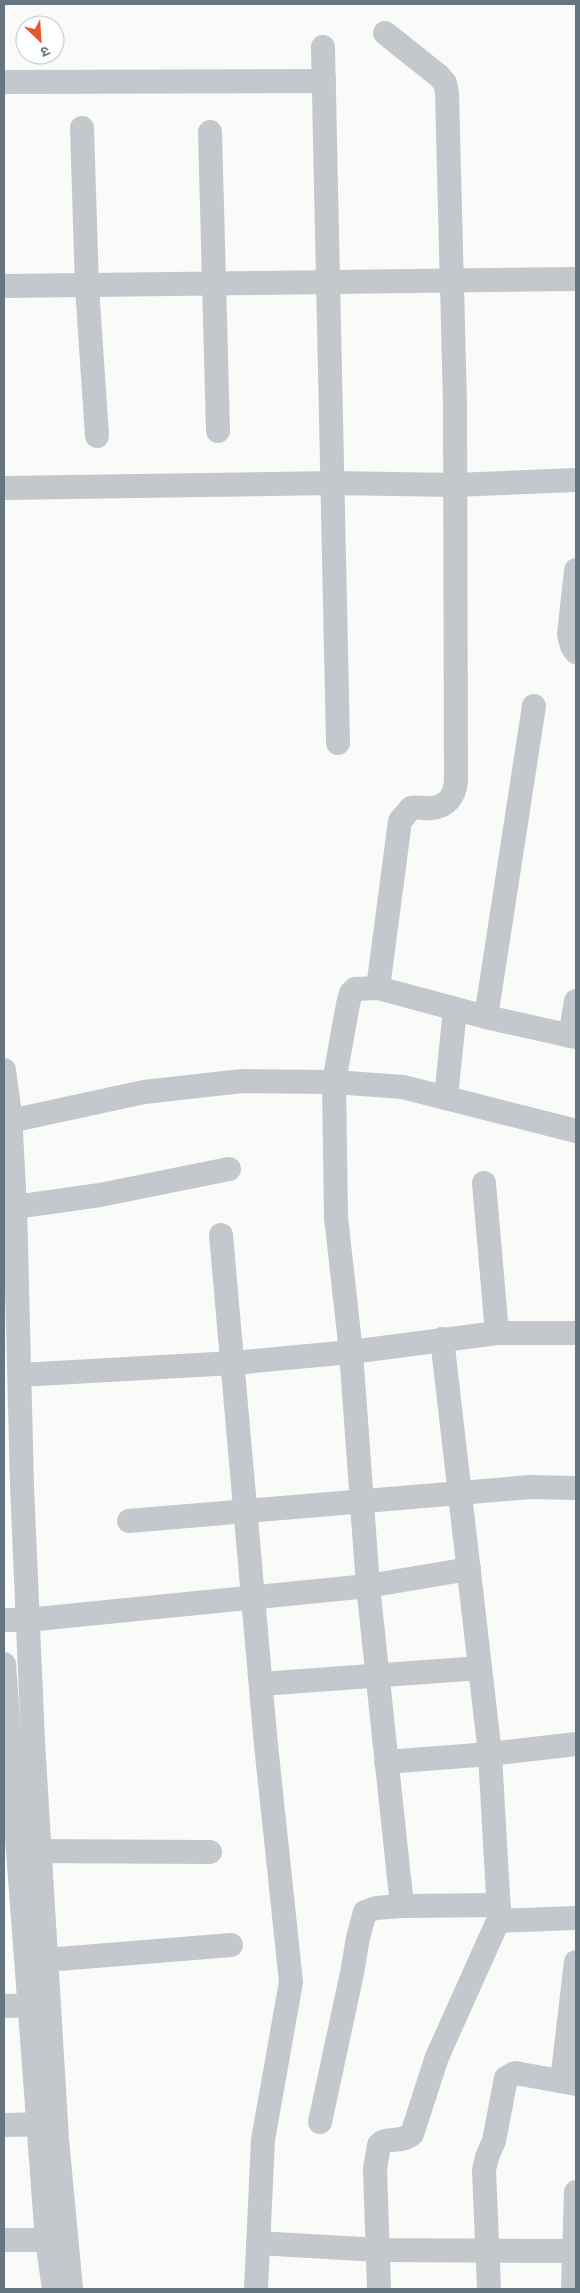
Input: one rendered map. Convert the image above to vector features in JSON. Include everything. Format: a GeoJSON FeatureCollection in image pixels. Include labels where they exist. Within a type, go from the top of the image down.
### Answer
{"type":"FeatureCollection","features":[{"type":"Feature","properties":{"kind":"street"},"geometry":{"type":"LineString","coordinates":[[378,988],[400,821],[410,808],[429,809],[446,804],[456,789],[453,280],[447,93],[445,83],[439,76],[385,33]]}},
{"type":"Feature","properties":{"kind":"street"},"geometry":{"type":"LineString","coordinates":[[323,48],[330,283],[338,743]]}},
{"type":"Feature","properties":{"kind":"street"},"geometry":{"type":"LineString","coordinates":[[4,82],[324,81]]}},
{"type":"Feature","properties":{"kind":"street"},"geometry":{"type":"LineString","coordinates":[[82,128],[87,287],[97,436]]}},
{"type":"Feature","properties":{"kind":"street"},"geometry":{"type":"LineString","coordinates":[[210,132],[212,285],[218,431]]}},
{"type":"Feature","properties":{"kind":"street"},"geometry":{"type":"LineString","coordinates":[[4,286],[87,287],[576,279]]}},
{"type":"Feature","properties":{"kind":"street"},"geometry":{"type":"LineString","coordinates":[[4,488],[333,482],[455,485],[576,480]]}},
{"type":"Feature","properties":{"kind":"street"},"geometry":{"type":"LineString","coordinates":[[576,570],[570,635],[572,646],[576,652]]}},
{"type":"Feature","properties":{"kind":"street"},"geometry":{"type":"LineString","coordinates":[[486,1017],[534,706]]}},
{"type":"Feature","properties":{"kind":"street"},"geometry":{"type":"LineString","coordinates":[[402,1906],[368,1586],[364,1501],[351,1352],[336,1217],[334,1082],[351,993],[355,989],[378,988],[486,1017],[573,1036],[576,1001]]}},
{"type":"Feature","properties":{"kind":"street"},"geometry":{"type":"LineString","coordinates":[[446,1098],[456,1009]]}},
{"type":"Feature","properties":{"kind":"street"},"geometry":{"type":"LineString","coordinates":[[4,1073],[10,1121],[15,1207],[11,1316],[20,1375],[15,1620],[25,1795],[21,1851],[40,2005],[48,2124],[71,2289]]}},
{"type":"Feature","properties":{"kind":"street"},"geometry":{"type":"LineString","coordinates":[[10,1121],[144,1092],[242,1081],[334,1082],[403,1087],[576,1131]]}},
{"type":"Feature","properties":{"kind":"street"},"geometry":{"type":"LineString","coordinates":[[15,1207],[100,1195],[229,1169]]}},
{"type":"Feature","properties":{"kind":"street"},"geometry":{"type":"LineString","coordinates":[[484,1184],[497,1333]]}},
{"type":"Feature","properties":{"kind":"street"},"geometry":{"type":"LineString","coordinates":[[222,1235],[261,1684],[290,1982],[263,2140],[256,2289]]}},
{"type":"Feature","properties":{"kind":"street"},"geometry":{"type":"LineString","coordinates":[[20,1375],[233,1363],[351,1352],[497,1333],[576,1333]]}},
{"type":"Feature","properties":{"kind":"street"},"geometry":{"type":"LineString","coordinates":[[379,2289],[375,2169],[379,2145],[386,2140],[404,2140],[412,2134],[437,2057],[499,1913],[490,1754],[442,1339]]}},
{"type":"Feature","properties":{"kind":"street"},"geometry":{"type":"LineString","coordinates":[[129,1521],[530,1487],[576,1488]]}},
{"type":"Feature","properties":{"kind":"street"},"geometry":{"type":"LineString","coordinates":[[15,1620],[368,1586],[469,1569]]}},
{"type":"Feature","properties":{"kind":"street"},"geometry":{"type":"LineString","coordinates":[[4,1664],[25,1795]]}},
{"type":"Feature","properties":{"kind":"street"},"geometry":{"type":"LineString","coordinates":[[261,1684],[480,1668]]}},
{"type":"Feature","properties":{"kind":"street"},"geometry":{"type":"LineString","coordinates":[[386,1762],[490,1754],[576,1744]]}},
{"type":"Feature","properties":{"kind":"street"},"geometry":{"type":"LineString","coordinates":[[21,1851],[210,1852]]}},
{"type":"Feature","properties":{"kind":"street"},"geometry":{"type":"LineString","coordinates":[[21,1851],[46,1960],[40,2005]]}},
{"type":"Feature","properties":{"kind":"street"},"geometry":{"type":"LineString","coordinates":[[320,2122],[365,1912],[376,1908],[402,1906],[576,1918]]}},
{"type":"Feature","properties":{"kind":"street"},"geometry":{"type":"LineString","coordinates":[[46,1960],[231,1945]]}},
{"type":"Feature","properties":{"kind":"street"},"geometry":{"type":"LineString","coordinates":[[488,2289],[484,2170],[494,2141],[506,2078],[515,2073],[569,2083],[576,1962]]}},
{"type":"Feature","properties":{"kind":"street"},"geometry":{"type":"LineString","coordinates":[[4,2006],[40,2005]]}},
{"type":"Feature","properties":{"kind":"street"},"geometry":{"type":"LineString","coordinates":[[4,2125],[48,2124]]}},
{"type":"Feature","properties":{"kind":"street"},"geometry":{"type":"LineString","coordinates":[[48,2124],[47,2240],[54,2289]]}},
{"type":"Feature","properties":{"kind":"street"},"geometry":{"type":"LineString","coordinates":[[574,2289],[576,2192]]}},
{"type":"Feature","properties":{"kind":"street"},"geometry":{"type":"LineString","coordinates":[[4,2240],[47,2240]]}},
{"type":"Feature","properties":{"kind":"street"},"geometry":{"type":"LineString","coordinates":[[258,2242],[379,2250],[575,2251]]}}]}
